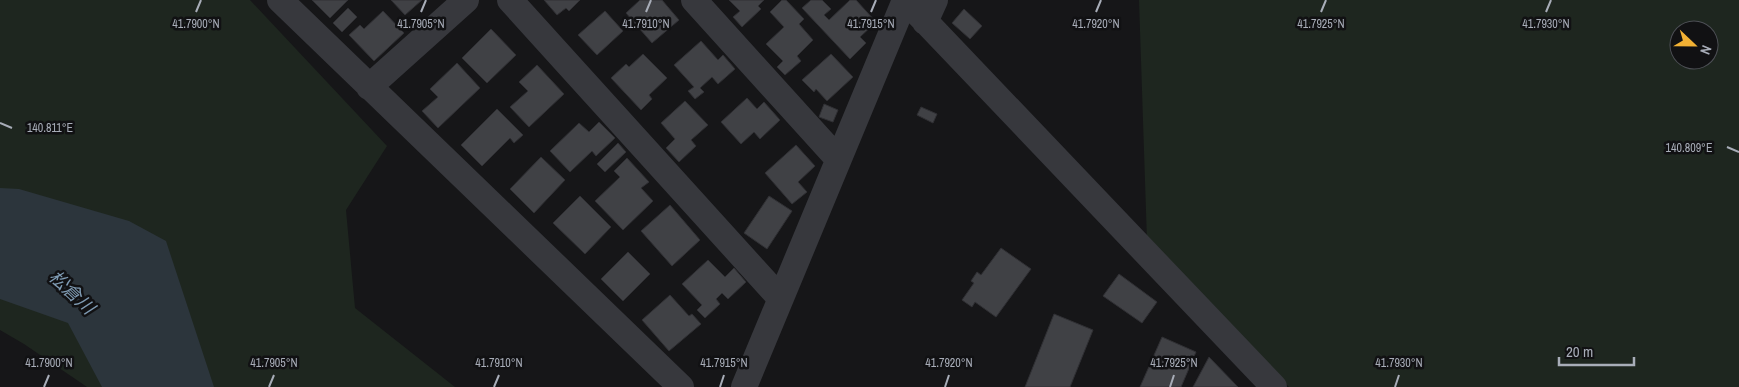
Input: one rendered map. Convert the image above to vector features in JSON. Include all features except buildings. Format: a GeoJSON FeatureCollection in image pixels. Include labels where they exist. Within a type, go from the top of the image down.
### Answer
{"type":"FeatureCollection","features":[{"type":"Feature","properties":{"kind":"street"},"geometry":{"type":"LineString","coordinates":[[280,0],[681,387]]}},
{"type":"Feature","properties":{"kind":"street"},"geometry":{"type":"LineString","coordinates":[[369,87],[466,0]]}},
{"type":"Feature","properties":{"kind":"street"},"geometry":{"type":"LineString","coordinates":[[510,0],[780,298]]}},
{"type":"Feature","properties":{"kind":"street"},"geometry":{"type":"LineString","coordinates":[[694,0],[838,159]]}},
{"type":"Feature","properties":{"kind":"street"},"geometry":{"type":"LineString","coordinates":[[744,387],[905,0],[930,11],[1274,387]]}},
{"type":"Feature","properties":{"kind":"shaded area"},"geometry":{"type":"Polygon","coordinates":[[[0,0],[250,0],[387,146],[346,210],[355,308],[455,387],[87,387],[0,330],[0,0]]]}},
{"type":"Feature","properties":{"kind":"shaded area"},"geometry":{"type":"Polygon","coordinates":[[[1139,0],[1739,0],[1739,387],[1289,387],[1147,241],[1139,0]]]}},
{"type":"Feature","properties":{"kind":"water","name":"松倉川"},"geometry":{"type":"Polygon","coordinates":[[[0,188],[19,189],[129,221],[166,241],[214,387],[102,387],[68,323],[0,299],[0,188]]]}}]}
